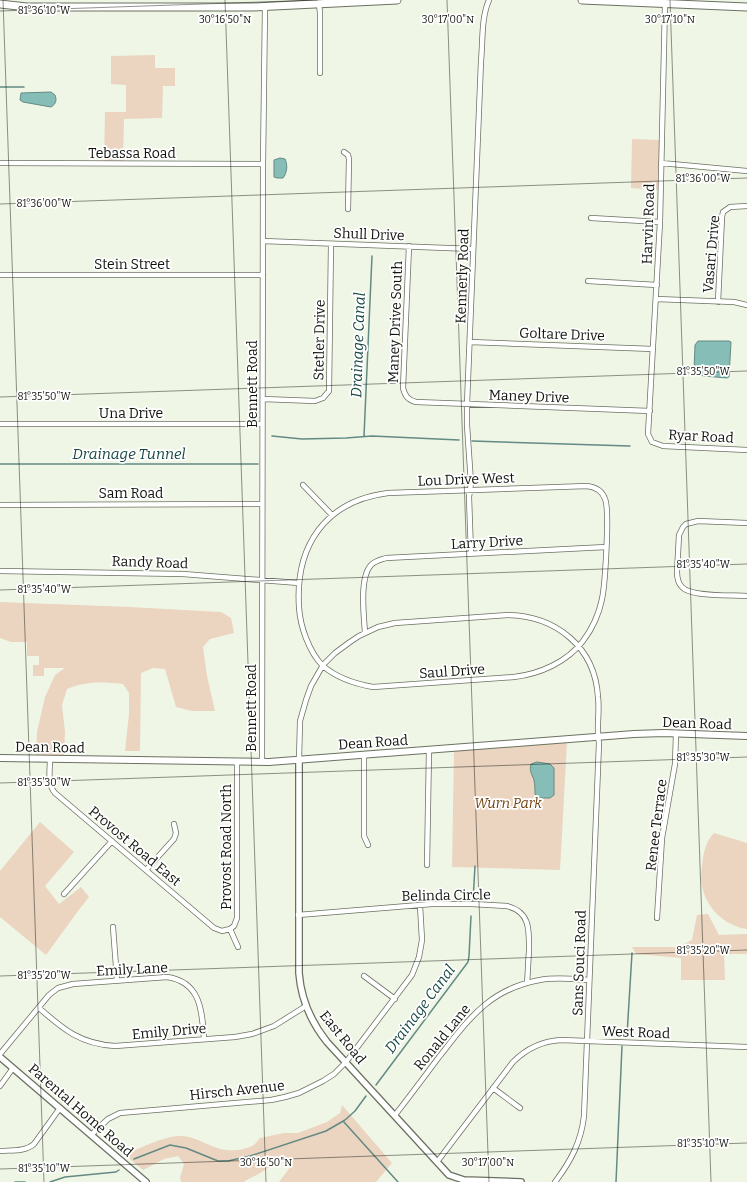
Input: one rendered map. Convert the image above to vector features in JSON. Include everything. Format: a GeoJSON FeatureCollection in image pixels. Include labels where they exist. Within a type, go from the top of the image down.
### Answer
{"type":"FeatureCollection","features":[{"type":"Feature","properties":{"kind":"main road"},"geometry":{"type":"LineString","coordinates":[[0,4],[28,7],[196,3],[265,6],[397,0]]}},
{"type":"Feature","properties":{"kind":"main road"},"geometry":{"type":"LineString","coordinates":[[582,0],[747,7]]}},
{"type":"Feature","properties":{"kind":"main road","name":"Dean Road"},"geometry":{"type":"LineString","coordinates":[[0,758],[262,762],[634,734],[747,736]]}},
{"type":"Feature","properties":{"kind":"street","name":"Kennerly Road"},"geometry":{"type":"LineString","coordinates":[[471,553],[468,497],[471,483],[467,404],[484,22],[486,6],[489,0]]}},
{"type":"Feature","properties":{"kind":"street"},"geometry":{"type":"LineString","coordinates":[[319,4],[320,73]]}},
{"type":"Feature","properties":{"kind":"street","name":"Harvin Road"},"geometry":{"type":"LineString","coordinates":[[654,443],[650,440],[648,434],[660,222],[665,4]]}},
{"type":"Feature","properties":{"kind":"street","name":"Bennett Road"},"geometry":{"type":"LineString","coordinates":[[262,762],[263,164],[265,6]]}},
{"type":"Feature","properties":{"kind":"street"},"geometry":{"type":"LineString","coordinates":[[344,152],[348,155],[349,159],[348,209]]}},
{"type":"Feature","properties":{"kind":"street","name":"Tebassa Road"},"geometry":{"type":"LineString","coordinates":[[0,163],[263,164]]}},
{"type":"Feature","properties":{"kind":"street"},"geometry":{"type":"LineString","coordinates":[[661,163],[747,171]]}},
{"type":"Feature","properties":{"kind":"street","name":"Vasari Drive"},"geometry":{"type":"LineString","coordinates":[[718,302],[722,217],[726,209],[730,207],[747,206]]}},
{"type":"Feature","properties":{"kind":"street"},"geometry":{"type":"LineString","coordinates":[[591,218],[660,222]]}},
{"type":"Feature","properties":{"kind":"street","name":"Shull Drive"},"geometry":{"type":"LineString","coordinates":[[263,241],[473,249]]}},
{"type":"Feature","properties":{"kind":"street","name":"Stetler Drive"},"geometry":{"type":"LineString","coordinates":[[263,399],[315,400],[323,398],[329,392],[331,244]]}},
{"type":"Feature","properties":{"kind":"street","name":"Maney Drive South"},"geometry":{"type":"LineString","coordinates":[[408,398],[403,388],[409,246]]}},
{"type":"Feature","properties":{"kind":"street","name":"Stein Street"},"geometry":{"type":"LineString","coordinates":[[0,275],[263,275]]}},
{"type":"Feature","properties":{"kind":"street"},"geometry":{"type":"LineString","coordinates":[[588,281],[656,285]]}},
{"type":"Feature","properties":{"kind":"street"},"geometry":{"type":"LineString","coordinates":[[656,299],[734,302],[747,305]]}},
{"type":"Feature","properties":{"kind":"street","name":"Goltare Drive"},"geometry":{"type":"LineString","coordinates":[[470,342],[653,349]]}},
{"type":"Feature","properties":{"kind":"street","name":"Maney Drive"},"geometry":{"type":"LineString","coordinates":[[408,398],[416,402],[650,411]]}},
{"type":"Feature","properties":{"kind":"street","name":"Una Drive"},"geometry":{"type":"LineString","coordinates":[[0,424],[262,424]]}},
{"type":"Feature","properties":{"kind":"street","name":"Ryar Road"},"geometry":{"type":"LineString","coordinates":[[654,443],[670,446],[747,450]]}},
{"type":"Feature","properties":{"kind":"street"},"geometry":{"type":"LineString","coordinates":[[303,485],[332,515]]}},
{"type":"Feature","properties":{"kind":"street","name":"Lou Drive West"},"geometry":{"type":"LineString","coordinates":[[323,665],[308,642],[301,622],[299,583],[302,565],[310,542],[323,525],[332,515],[353,502],[375,495],[587,486],[593,487],[603,494]]}},
{"type":"Feature","properties":{"kind":"street","name":"Saul Drive"},"geometry":{"type":"LineString","coordinates":[[323,665],[330,671],[354,683],[373,687],[389,687],[525,676],[536,673],[565,658],[579,646],[594,623],[602,600],[608,506],[603,494]]}},
{"type":"Feature","properties":{"kind":"street","name":"Sam Road"},"geometry":{"type":"LineString","coordinates":[[0,505],[262,504]]}},
{"type":"Feature","properties":{"kind":"street"},"geometry":{"type":"LineString","coordinates":[[747,523],[689,522],[680,531],[677,578],[681,587],[694,594],[747,596]]}},
{"type":"Feature","properties":{"kind":"street","name":"Larry Drive"},"geometry":{"type":"LineString","coordinates":[[364,633],[364,581],[371,565],[379,560],[386,558],[471,553],[606,547]]}},
{"type":"Feature","properties":{"kind":"street","name":"Randy Road"},"geometry":{"type":"LineString","coordinates":[[0,571],[183,574],[299,583]]}},
{"type":"Feature","properties":{"kind":"street"},"geometry":{"type":"LineString","coordinates":[[298,760],[302,710],[311,686],[323,665],[335,653],[364,633],[382,626],[404,621],[516,615],[530,617],[550,624],[579,646]]}},
{"type":"Feature","properties":{"kind":"street","name":"Sans Souci Road"},"geometry":{"type":"LineString","coordinates":[[555,1182],[572,1157],[580,1138],[584,1116],[599,743],[599,706],[592,669],[579,646]]}},
{"type":"Feature","properties":{"kind":"street","name":"Renee Terrace"},"geometry":{"type":"LineString","coordinates":[[657,918],[663,833],[675,764],[676,734]]}},
{"type":"Feature","properties":{"kind":"street"},"geometry":{"type":"LineString","coordinates":[[427,865],[429,750]]}},
{"type":"Feature","properties":{"kind":"street"},"geometry":{"type":"LineString","coordinates":[[364,755],[364,836],[368,845]]}},
{"type":"Feature","properties":{"kind":"street","name":"Provost Road East"},"geometry":{"type":"LineString","coordinates":[[50,759],[50,782],[53,790],[217,930],[222,931],[230,929]]}},
{"type":"Feature","properties":{"kind":"street","name":"East Road"},"geometry":{"type":"LineString","coordinates":[[298,760],[298,973],[301,992],[314,1025],[449,1175],[459,1179],[521,1182]]}},
{"type":"Feature","properties":{"kind":"street","name":"Provost Road North"},"geometry":{"type":"LineString","coordinates":[[230,929],[234,926],[237,918],[237,762]]}},
{"type":"Feature","properties":{"kind":"street"},"geometry":{"type":"LineString","coordinates":[[146,870],[174,839],[176,833],[174,824]]}},
{"type":"Feature","properties":{"kind":"street"},"geometry":{"type":"LineString","coordinates":[[64,894],[112,841]]}},
{"type":"Feature","properties":{"kind":"street","name":"Belinda Circle"},"geometry":{"type":"LineString","coordinates":[[298,915],[420,905],[479,904],[507,906],[518,910],[525,918],[529,928],[527,983]]}},
{"type":"Feature","properties":{"kind":"street","name":"Hirsch Avenue"},"geometry":{"type":"LineString","coordinates":[[91,1135],[114,1115],[126,1112],[271,1100],[299,1093],[311,1088],[334,1074],[346,1062],[395,1000],[412,975],[419,957],[422,931],[420,905]]}},
{"type":"Feature","properties":{"kind":"street"},"geometry":{"type":"LineString","coordinates":[[112,927],[117,980]]}},
{"type":"Feature","properties":{"kind":"street"},"geometry":{"type":"LineString","coordinates":[[230,929],[238,947]]}},
{"type":"Feature","properties":{"kind":"street","name":"Emily Lane"},"geometry":{"type":"LineString","coordinates":[[0,1054],[49,995],[63,986],[167,976],[186,984],[194,993],[201,1005],[204,1039]]}},
{"type":"Feature","properties":{"kind":"street"},"geometry":{"type":"LineString","coordinates":[[364,976],[395,1000]]}},
{"type":"Feature","properties":{"kind":"street","name":"Ronald Lane"},"geometry":{"type":"LineString","coordinates":[[395,1115],[478,1009],[501,994],[527,983],[552,979],[589,980]]}},
{"type":"Feature","properties":{"kind":"street","name":"Emily Drive"},"geometry":{"type":"LineString","coordinates":[[39,1008],[71,1034],[84,1040],[97,1044],[124,1046],[243,1036],[262,1031],[282,1022],[306,1006]]}},
{"type":"Feature","properties":{"kind":"street","name":"West Road"},"geometry":{"type":"LineString","coordinates":[[437,1162],[513,1062],[531,1048],[547,1041],[554,1040],[747,1047]]}},
{"type":"Feature","properties":{"kind":"street","name":"Parental Home Road"},"geometry":{"type":"LineString","coordinates":[[0,1057],[146,1182]]}},
{"type":"Feature","properties":{"kind":"street"},"geometry":{"type":"LineString","coordinates":[[0,1086],[13,1068]]}},
{"type":"Feature","properties":{"kind":"street"},"geometry":{"type":"LineString","coordinates":[[493,1088],[520,1108]]}},
{"type":"Feature","properties":{"kind":"street"},"geometry":{"type":"LineString","coordinates":[[0,1151],[26,1149],[30,1147],[34,1144],[60,1108]]}},
{"type":"Feature","properties":{"kind":"green space"},"geometry":{"type":"Polygon","coordinates":[[[155,55],[155,68],[175,68],[175,86],[163,86],[162,118],[124,119],[123,161],[104,161],[105,112],[126,112],[126,85],[111,84],[111,56],[155,55]]]}},
{"type":"Feature","properties":{"kind":"green space"},"geometry":{"type":"Polygon","coordinates":[[[632,139],[660,140],[658,190],[631,188],[632,139]]]}},
{"type":"Feature","properties":{"kind":"green space"},"geometry":{"type":"Polygon","coordinates":[[[0,602],[221,612],[231,618],[234,633],[210,639],[203,647],[207,676],[215,711],[192,711],[176,707],[165,669],[153,668],[141,673],[140,751],[125,751],[129,714],[129,693],[123,684],[88,683],[74,686],[67,689],[62,705],[65,732],[64,757],[36,755],[37,732],[45,697],[55,675],[65,668],[44,668],[44,676],[33,676],[33,665],[39,665],[39,656],[27,656],[27,642],[11,642],[0,638],[0,602]]]}},
{"type":"Feature","properties":{"kind":"green space","name":"Wurn Park"},"geometry":{"type":"Polygon","coordinates":[[[567,742],[560,870],[452,867],[454,751],[567,742]]]}},
{"type":"Feature","properties":{"kind":"green space"},"geometry":{"type":"Polygon","coordinates":[[[40,822],[74,852],[45,886],[59,904],[81,887],[89,897],[46,955],[0,917],[0,871],[40,822]]]}},
{"type":"Feature","properties":{"kind":"green space"},"geometry":{"type":"Polygon","coordinates":[[[714,833],[747,843],[747,929],[724,920],[712,908],[704,894],[701,879],[703,858],[707,844],[714,833]]]}},
{"type":"Feature","properties":{"kind":"green space"},"geometry":{"type":"Polygon","coordinates":[[[708,914],[719,935],[747,934],[747,954],[724,954],[725,980],[681,980],[681,958],[636,954],[632,947],[678,947],[692,940],[697,915],[708,914]]]}},
{"type":"Feature","properties":{"kind":"green space"},"geometry":{"type":"Polygon","coordinates":[[[342,1105],[392,1163],[376,1182],[279,1182],[291,1166],[287,1160],[276,1163],[244,1182],[181,1182],[180,1178],[184,1164],[178,1156],[164,1159],[143,1170],[125,1155],[144,1146],[178,1136],[194,1139],[225,1150],[243,1149],[253,1145],[260,1138],[284,1133],[298,1133],[327,1122],[340,1113],[342,1105]]]}},
{"type":"Feature","properties":{"kind":"water"},"geometry":{"type":"Polygon","coordinates":[[[51,92],[55,95],[56,100],[54,105],[51,107],[23,102],[20,100],[21,93],[51,92]]]}},
{"type":"Feature","properties":{"kind":"water"},"geometry":{"type":"Polygon","coordinates":[[[280,158],[285,159],[287,169],[283,178],[277,178],[274,177],[274,160],[280,158]]]}},
{"type":"Feature","properties":{"kind":"water"},"geometry":{"type":"Polygon","coordinates":[[[698,341],[731,342],[729,377],[704,376],[695,373],[695,345],[698,341]]]}},
{"type":"Feature","properties":{"kind":"water"},"geometry":{"type":"Polygon","coordinates":[[[537,762],[550,764],[554,768],[554,795],[550,798],[538,798],[535,794],[530,766],[531,764],[537,762]]]}},
{"type":"Feature","properties":{"kind":"waterway","name":"Drainage Canal"},"geometry":{"type":"LineString","coordinates":[[0,87],[24,87]]}},
{"type":"Feature","properties":{"kind":"waterway","name":"Drainage Canal"},"geometry":{"type":"LineString","coordinates":[[364,436],[372,256]]}},
{"type":"Feature","properties":{"kind":"waterway","name":"Drainage Canal"},"geometry":{"type":"LineString","coordinates":[[272,436],[302,439],[372,436],[459,440]]}},
{"type":"Feature","properties":{"kind":"waterway","name":"Drainage Canal"},"geometry":{"type":"LineString","coordinates":[[472,441],[630,446]]}},
{"type":"Feature","properties":{"kind":"waterway","name":"Drainage Tunnel"},"geometry":{"type":"LineString","coordinates":[[0,464],[258,464]]}},
{"type":"Feature","properties":{"kind":"waterway"},"geometry":{"type":"LineString","coordinates":[[473,901],[475,866]]}},
{"type":"Feature","properties":{"kind":"waterway","name":"Drainage Canal"},"geometry":{"type":"LineString","coordinates":[[376,1085],[468,962],[471,916]]}},
{"type":"Feature","properties":{"kind":"waterway","name":"Drainage Canal"},"geometry":{"type":"LineString","coordinates":[[627,1035],[632,953]]}},
{"type":"Feature","properties":{"kind":"waterway","name":"Drainage Canal"},"geometry":{"type":"LineString","coordinates":[[616,1182],[622,1046]]}},
{"type":"Feature","properties":{"kind":"waterway","name":"Drainage Canal"},"geometry":{"type":"LineString","coordinates":[[134,1159],[170,1145],[186,1148],[218,1161],[228,1161],[250,1156],[326,1131],[345,1120],[355,1111],[366,1096]]}},
{"type":"Feature","properties":{"kind":"waterway"},"geometry":{"type":"LineString","coordinates":[[343,1121],[398,1182]]}},
{"type":"Feature","properties":{"kind":"waterway","name":"Drainage Canal"},"geometry":{"type":"LineString","coordinates":[[50,1182],[65,1177],[116,1172],[119,1170]]}},
{"type":"Feature","properties":{"kind":"waterway","name":"Drainage Canal"},"geometry":{"type":"LineString","coordinates":[[15,1182],[25,1182]]}}]}
